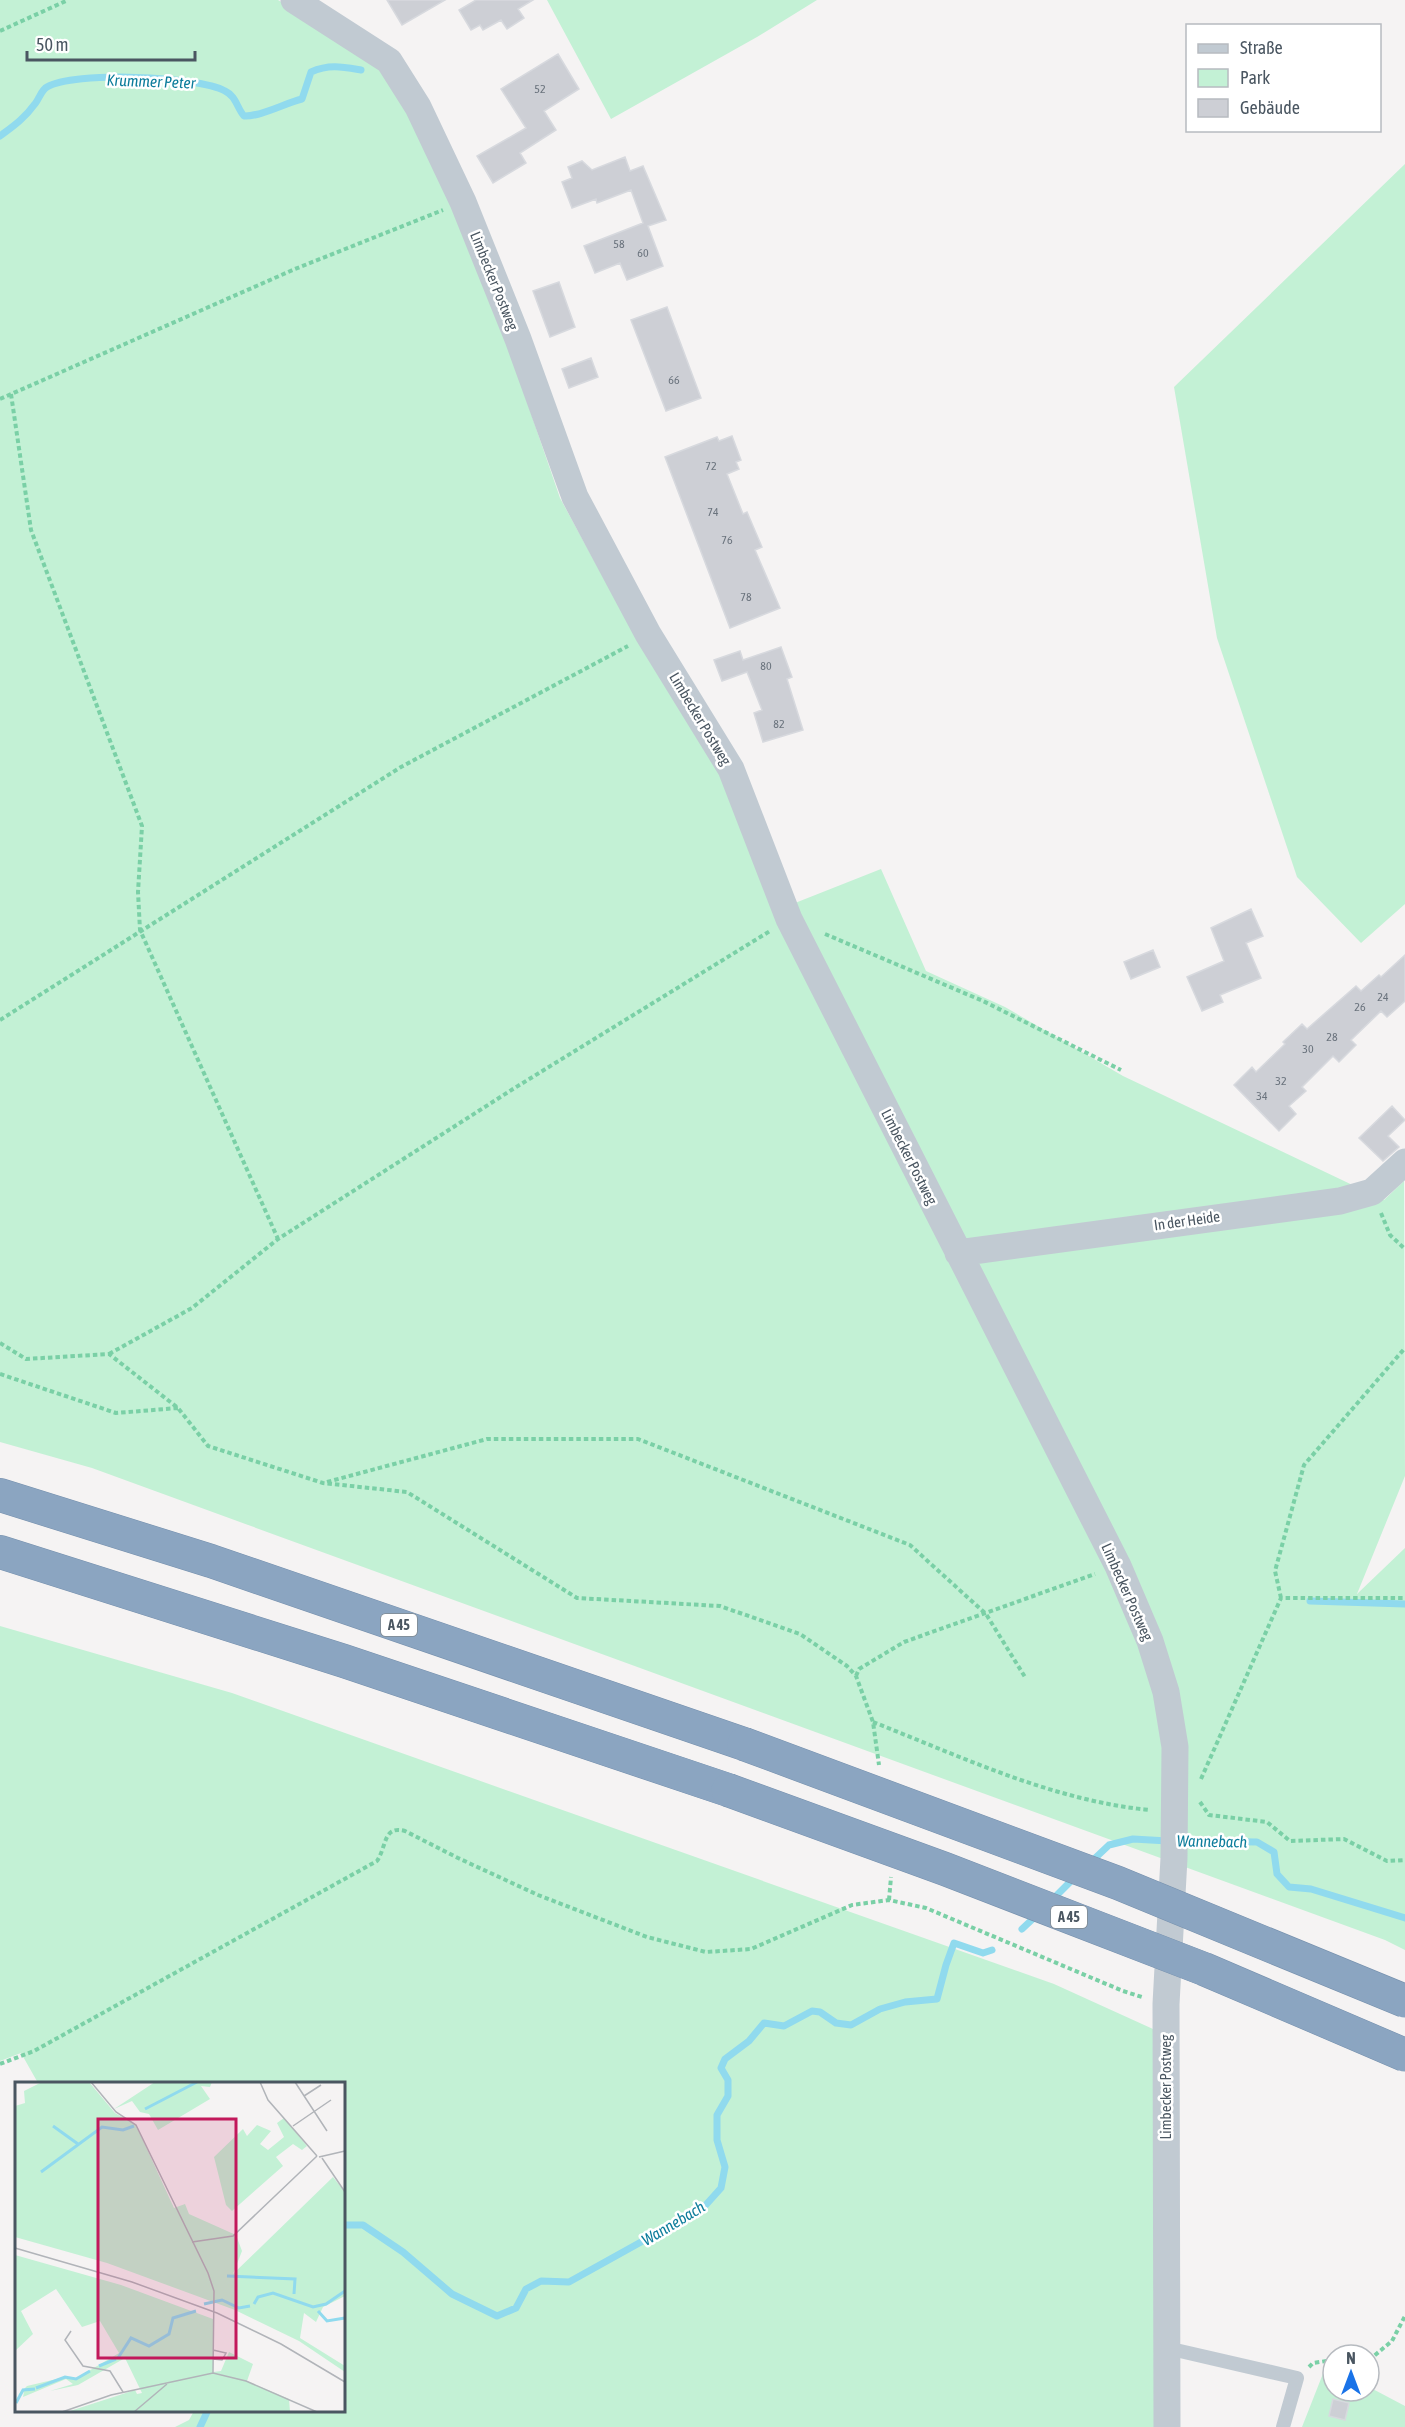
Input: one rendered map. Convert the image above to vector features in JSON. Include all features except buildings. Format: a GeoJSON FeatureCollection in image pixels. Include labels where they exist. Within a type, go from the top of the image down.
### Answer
{"type":"FeatureCollection","features":[{"type":"Feature","properties":{"kind":"highway","name":"A 45"},"geometry":{"type":"LineString","coordinates":[[0,1495],[222,1565],[744,1744],[1118,1883],[1405,2001]]}},
{"type":"Feature","properties":{"kind":"highway","name":"A 45"},"geometry":{"type":"LineString","coordinates":[[0,1552],[344,1661],[728,1790],[945,1869],[1204,1969],[1405,2055]]}},
{"type":"Feature","properties":{"kind":"street","name":"Limbecker Postweg"},"geometry":{"type":"LineString","coordinates":[[294,0],[389,61],[418,107],[463,202],[518,339],[575,496],[648,634],[731,769],[789,919],[1118,1566],[1150,1641],[1166,1692],[1175,1747],[1179,1811],[1174,1858],[1166,2004],[1167,2427]]}},
{"type":"Feature","properties":{"kind":"street","name":"In der Heide"},"geometry":{"type":"LineString","coordinates":[[958,1253],[1340,1201],[1372,1192],[1405,1162]]}},
{"type":"Feature","properties":{"kind":"lane"},"geometry":{"type":"LineString","coordinates":[[1167,2348],[1298,2378],[1283,2427]]}},
{"type":"Feature","properties":{"kind":"path"},"geometry":{"type":"LineString","coordinates":[[0,31],[68,0]]}},
{"type":"Feature","properties":{"kind":"path"},"geometry":{"type":"LineString","coordinates":[[0,399],[295,269],[463,202]]}},
{"type":"Feature","properties":{"kind":"path"},"geometry":{"type":"LineString","coordinates":[[11,394],[31,530],[142,826],[138,892],[140,930],[278,1239]]}},
{"type":"Feature","properties":{"kind":"path"},"geometry":{"type":"LineString","coordinates":[[0,1020],[400,767],[648,634]]}},
{"type":"Feature","properties":{"kind":"path"},"geometry":{"type":"LineString","coordinates":[[0,1343],[26,1359],[109,1354],[192,1308],[278,1239],[513,1089],[789,919],[983,1001],[1120,1070]]}},
{"type":"Feature","properties":{"kind":"path"},"geometry":{"type":"LineString","coordinates":[[1372,1192],[1390,1235],[1405,1249]]}},
{"type":"Feature","properties":{"kind":"path"},"geometry":{"type":"LineString","coordinates":[[1179,1811],[1281,1598],[1275,1571],[1304,1465],[1405,1348]]}},
{"type":"Feature","properties":{"kind":"path"},"geometry":{"type":"LineString","coordinates":[[109,1354],[178,1408],[208,1446],[323,1483],[407,1492],[577,1598],[720,1606],[800,1634],[847,1666],[856,1676],[873,1722],[880,1769]]}},
{"type":"Feature","properties":{"kind":"path"},"geometry":{"type":"LineString","coordinates":[[0,1374],[116,1413],[178,1408]]}},
{"type":"Feature","properties":{"kind":"path"},"geometry":{"type":"LineString","coordinates":[[323,1483],[487,1439],[638,1439],[910,1545],[986,1614],[1026,1677]]}},
{"type":"Feature","properties":{"kind":"path"},"geometry":{"type":"LineString","coordinates":[[856,1676],[860,1670],[904,1642],[1118,1566]]}},
{"type":"Feature","properties":{"kind":"path"},"geometry":{"type":"LineString","coordinates":[[1281,1598],[1405,1598]]}},
{"type":"Feature","properties":{"kind":"path"},"geometry":{"type":"LineString","coordinates":[[873,1722],[1010,1776],[1098,1804],[1267,1822],[1290,1841],[1344,1839],[1387,1861],[1405,1860]]}},
{"type":"Feature","properties":{"kind":"path"},"geometry":{"type":"LineString","coordinates":[[0,2064],[45,2045],[377,1861],[384,1851],[387,1836],[391,1830],[396,1829],[405,1831],[549,1899],[647,1937],[706,1952],[751,1949],[852,1905],[889,1900],[926,1908],[1123,1991],[1166,2004]]}},
{"type":"Feature","properties":{"kind":"path"},"geometry":{"type":"LineString","coordinates":[[889,1900],[892,1872]]}},
{"type":"Feature","properties":{"kind":"path"},"geometry":{"type":"LineString","coordinates":[[1381,2350],[1392,2341],[1405,2316]]}},
{"type":"Feature","properties":{"kind":"path"},"geometry":{"type":"LineString","coordinates":[[1298,2378],[1313,2363],[1321,2362]]}},
{"type":"Feature","properties":{"kind":"green space"},"geometry":{"type":"Polygon","coordinates":[[[0,0],[278,0],[388,65],[458,201],[560,498],[638,641],[795,903],[881,869],[926,971],[1005,1007],[1123,1076],[1384,1200],[1404,1181],[1405,1476],[1357,1594],[1405,1548],[1405,1950],[1385,1940],[92,1468],[0,1442],[0,0]]]}},
{"type":"Feature","properties":{"kind":"green space"},"geometry":{"type":"Polygon","coordinates":[[[547,0],[817,0],[757,37],[611,119],[547,0]]]}},
{"type":"Feature","properties":{"kind":"green space"},"geometry":{"type":"Polygon","coordinates":[[[1405,164],[1405,904],[1361,943],[1297,877],[1217,638],[1174,387],[1405,164]]]}},
{"type":"Feature","properties":{"kind":"green space"},"geometry":{"type":"Polygon","coordinates":[[[0,1626],[232,1693],[1054,1984],[1164,2034],[1167,2427],[175,2427],[189,2420],[193,2412],[345,2412],[345,2082],[37,2082],[21,2053],[0,2061],[0,1626]]]}},
{"type":"Feature","properties":{"kind":"green space"},"geometry":{"type":"Polygon","coordinates":[[[1321,2379],[1321,2403],[1381,2403],[1381,2393],[1405,2406],[1405,2427],[1302,2427],[1321,2379]]]}},
{"type":"Feature","properties":{"kind":"waterway","name":"Krummer Peter"},"geometry":{"type":"LineString","coordinates":[[0,136],[27,114],[45,88],[61,82],[108,77],[189,82],[211,86],[229,93],[244,116],[250,116],[302,99],[311,72],[318,69],[342,67],[361,70]]}},
{"type":"Feature","properties":{"kind":"waterway"},"geometry":{"type":"LineString","coordinates":[[1310,1601],[1405,1604]]}},
{"type":"Feature","properties":{"kind":"waterway","name":"Wannebach"},"geometry":{"type":"LineString","coordinates":[[1091,1862],[1109,1845],[1133,1839],[1168,1841]]}},
{"type":"Feature","properties":{"kind":"waterway","name":"Wannebach"},"geometry":{"type":"LineString","coordinates":[[1179,1841],[1257,1842],[1274,1852],[1277,1874],[1289,1887],[1311,1889],[1405,1918]]}},
{"type":"Feature","properties":{"kind":"waterway","name":"Wannebach"},"geometry":{"type":"LineString","coordinates":[[1052,1900],[1076,1876]]}},
{"type":"Feature","properties":{"kind":"waterway","name":"Wannebach"},"geometry":{"type":"LineString","coordinates":[[1022,1929],[1038,1914]]}},
{"type":"Feature","properties":{"kind":"waterway","name":"Wannebach"},"geometry":{"type":"LineString","coordinates":[[345,2225],[363,2225],[403,2252],[452,2294],[497,2316],[516,2308],[526,2289],[541,2281],[569,2282],[704,2207],[721,2188],[725,2167],[717,2140],[717,2115],[728,2096],[728,2080],[721,2068],[725,2059],[749,2041],[764,2023],[784,2026],[812,2011],[820,2012],[836,2023],[851,2025],[880,2009],[905,2002],[937,1999],[954,1943],[983,1953],[992,1950]]}},
{"type":"Feature","properties":{"kind":"waterway","name":"Wannebach"},"geometry":{"type":"LineString","coordinates":[[200,2427],[207,2412]]}}]}
